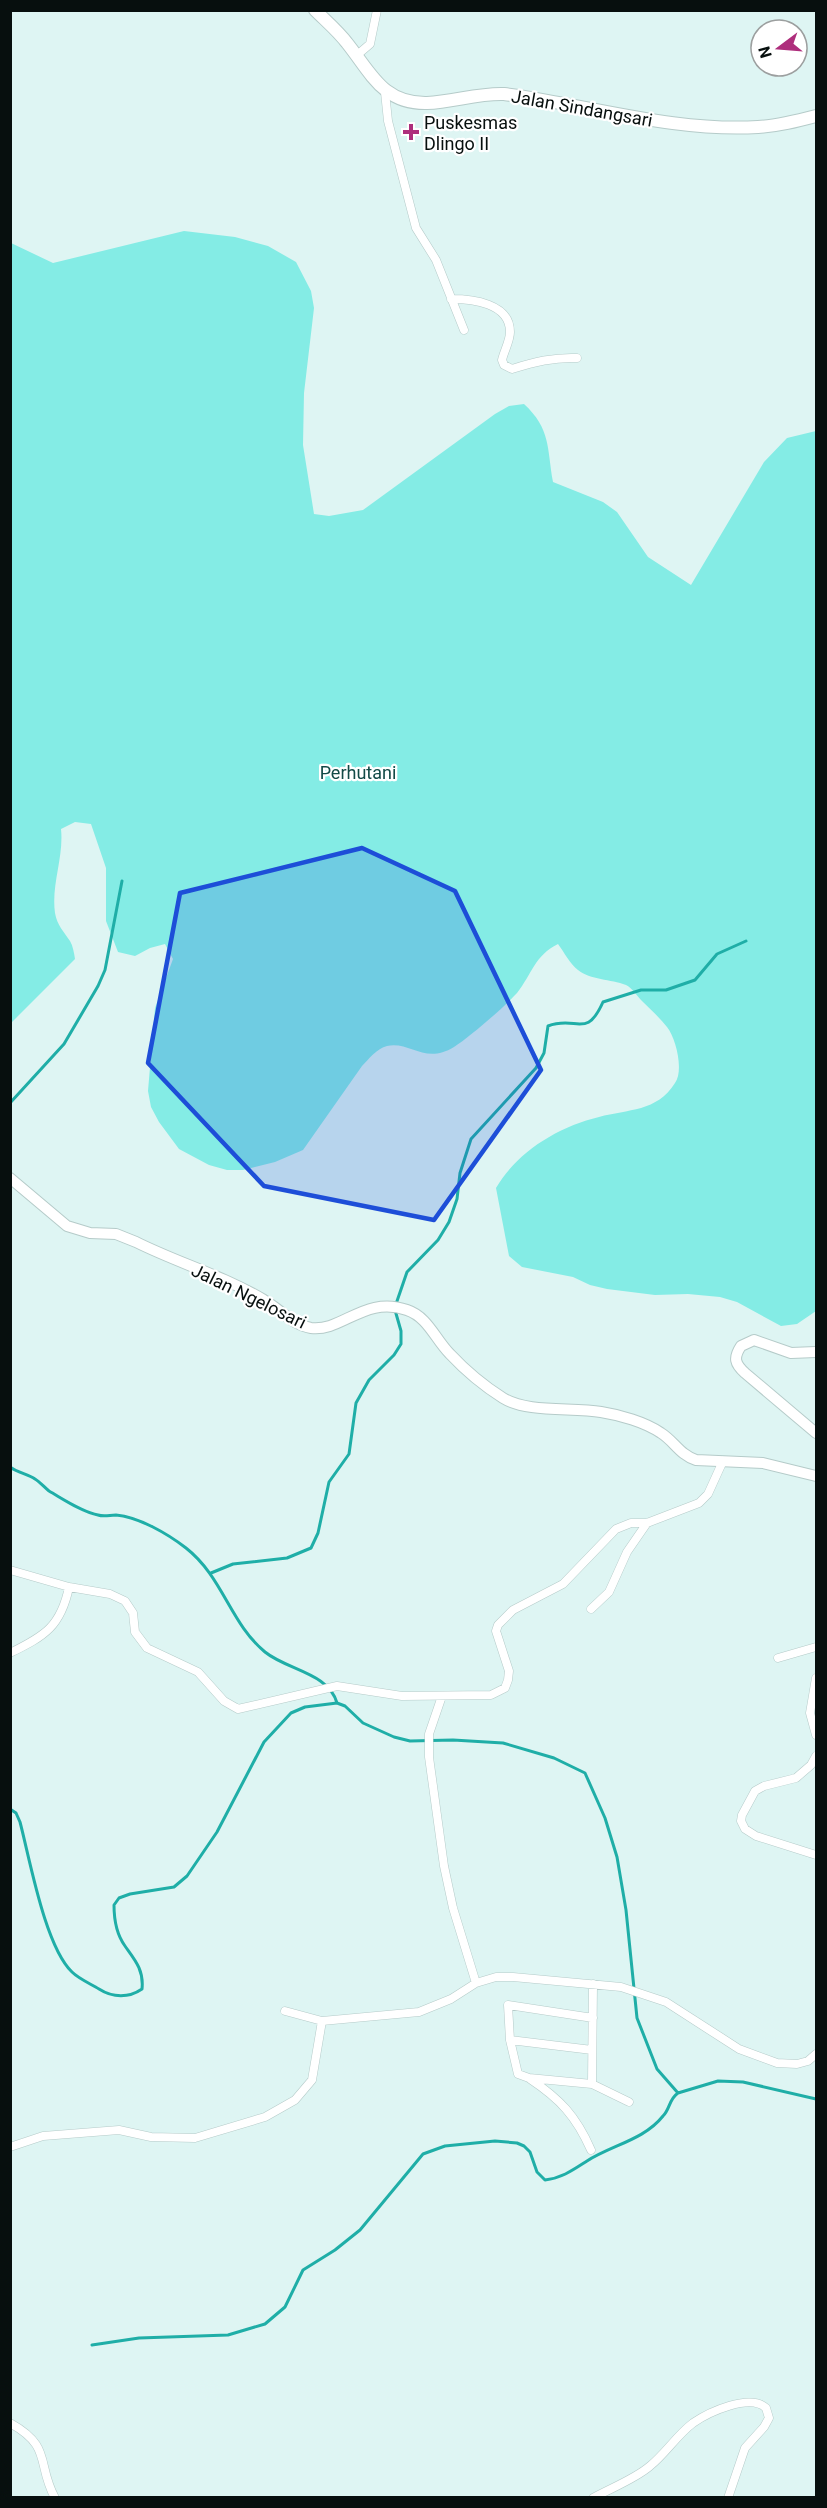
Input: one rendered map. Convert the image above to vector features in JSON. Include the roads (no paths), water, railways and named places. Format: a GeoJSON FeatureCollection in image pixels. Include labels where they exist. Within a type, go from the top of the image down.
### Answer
{"type":"FeatureCollection","features":[{"type":"Feature","properties":{"kind":"main road"},"geometry":{"type":"LineString","coordinates":[[315,10],[335,29],[385,92]]}},
{"type":"Feature","properties":{"kind":"main road","name":"Jalan Sindangsari"},"geometry":{"type":"LineString","coordinates":[[385,92],[404,101],[426,103],[484,94],[504,94],[654,122],[689,126],[758,128],[816,116]]}},
{"type":"Feature","properties":{"kind":"street"},"geometry":{"type":"LineString","coordinates":[[357,56],[370,44],[377,10]]}},
{"type":"Feature","properties":{"kind":"street"},"geometry":{"type":"LineString","coordinates":[[385,92],[388,121],[416,228],[436,260],[464,330]]}},
{"type":"Feature","properties":{"kind":"street"},"geometry":{"type":"LineString","coordinates":[[451,299],[474,299],[499,310],[508,319],[510,334],[502,360],[504,365],[512,369],[539,360],[561,357],[577,358]]}},
{"type":"Feature","properties":{"kind":"street","name":"Jalan Ngelosari"},"geometry":{"type":"LineString","coordinates":[[12,1178],[66,1226],[90,1233],[116,1234],[136,1242],[265,1300],[290,1320],[301,1325],[319,1328],[364,1310],[390,1307],[406,1309],[420,1316],[448,1353],[468,1371],[512,1403],[602,1412],[646,1425],[660,1432],[687,1457],[696,1460],[763,1463],[816,1476]]}},
{"type":"Feature","properties":{"kind":"street"},"geometry":{"type":"LineString","coordinates":[[816,1352],[790,1353],[754,1340],[741,1346],[735,1361],[737,1366],[816,1433]]}},
{"type":"Feature","properties":{"kind":"street"},"geometry":{"type":"LineString","coordinates":[[10,1570],[69,1587],[110,1594],[125,1601],[133,1613],[135,1632],[147,1648],[198,1672],[224,1701],[238,1709],[337,1686],[402,1696],[491,1695],[505,1688],[509,1671],[496,1638],[498,1624],[513,1610],[564,1584],[616,1529],[631,1523],[647,1523],[699,1503],[708,1494],[723,1461]]}},
{"type":"Feature","properties":{"kind":"street"},"geometry":{"type":"LineString","coordinates":[[591,1610],[609,1592],[627,1552],[647,1523]]}},
{"type":"Feature","properties":{"kind":"street"},"geometry":{"type":"LineString","coordinates":[[10,1653],[54,1626],[64,1608],[69,1587]]}},
{"type":"Feature","properties":{"kind":"street"},"geometry":{"type":"LineString","coordinates":[[778,1658],[816,1647]]}},
{"type":"Feature","properties":{"kind":"street"},"geometry":{"type":"LineString","coordinates":[[816,1678],[810,1713],[816,1735]]}},
{"type":"Feature","properties":{"kind":"street"},"geometry":{"type":"LineString","coordinates":[[442,1696],[429,1734],[429,1757],[444,1866],[453,1908],[476,1983]]}},
{"type":"Feature","properties":{"kind":"street"},"geometry":{"type":"LineString","coordinates":[[816,1756],[811,1766],[796,1778],[764,1786],[755,1791],[741,1821],[745,1829],[756,1836],[816,1855]]}},
{"type":"Feature","properties":{"kind":"street"},"geometry":{"type":"LineString","coordinates":[[285,2011],[322,2021],[418,2012],[451,1999],[476,1983],[496,1977],[513,1977],[621,1987],[666,2002],[739,2049],[777,2063],[797,2064],[808,2061],[816,2054]]}},
{"type":"Feature","properties":{"kind":"street"},"geometry":{"type":"LineString","coordinates":[[592,2084],[593,1984]]}},
{"type":"Feature","properties":{"kind":"street"},"geometry":{"type":"LineString","coordinates":[[591,2150],[571,2113],[555,2095],[529,2078],[518,2074],[510,2040],[508,2005],[593,2018]]}},
{"type":"Feature","properties":{"kind":"street"},"geometry":{"type":"LineString","coordinates":[[10,2147],[43,2136],[119,2130],[150,2137],[195,2138],[265,2117],[295,2100],[312,2080],[322,2021]]}},
{"type":"Feature","properties":{"kind":"street"},"geometry":{"type":"LineString","coordinates":[[510,2040],[592,2050]]}},
{"type":"Feature","properties":{"kind":"street"},"geometry":{"type":"LineString","coordinates":[[529,2078],[592,2084],[629,2102]]}},
{"type":"Feature","properties":{"kind":"street"},"geometry":{"type":"LineString","coordinates":[[593,2498],[650,2467],[694,2422],[728,2407],[747,2401],[755,2402],[766,2408],[769,2418],[745,2448],[728,2498]]}},
{"type":"Feature","properties":{"kind":"street"},"geometry":{"type":"LineString","coordinates":[[10,2423],[35,2440],[55,2498]]}},
{"type":"Feature","properties":{"kind":"waterway"},"geometry":{"type":"LineString","coordinates":[[10,1103],[64,1044],[98,986],[105,970],[122,881]]}},
{"type":"Feature","properties":{"kind":"waterway"},"geometry":{"type":"LineString","coordinates":[[396,1304],[407,1272],[438,1240],[449,1222],[457,1199],[460,1173],[471,1139],[536,1068],[544,1053],[548,1026],[558,1023],[586,1023],[597,1013],[603,1002],[641,990],[666,990],[695,980],[717,954],[746,941]]}},
{"type":"Feature","properties":{"kind":"waterway"},"geometry":{"type":"LineString","coordinates":[[211,1573],[233,1564],[287,1558],[311,1548],[318,1533],[329,1482],[349,1454],[356,1403],[369,1380],[394,1355],[401,1344],[401,1331],[395,1310]]}},
{"type":"Feature","properties":{"kind":"waterway"},"geometry":{"type":"LineString","coordinates":[[10,1467],[32,1477],[49,1491],[86,1511],[100,1516],[116,1515],[134,1519],[162,1532],[186,1548],[209,1572],[243,1628],[265,1652],[317,1678],[333,1693],[337,1703],[345,1706],[363,1723],[394,1737],[410,1741],[453,1740],[503,1743],[554,1758],[585,1773],[605,1818],[617,1857],[626,1910],[637,2018],[657,2069],[678,2093],[718,2081],[743,2082],[816,2099]]}},
{"type":"Feature","properties":{"kind":"waterway"},"geometry":{"type":"LineString","coordinates":[[10,1809],[16,1813],[20,1822],[46,1923],[62,1960],[75,1975],[104,1992],[115,1995],[132,1994],[142,1989],[142,1976],[120,1937],[115,1921],[114,1905],[119,1898],[130,1894],[174,1887],[187,1876],[217,1832],[264,1742],[291,1713],[305,1707],[337,1703]]}},
{"type":"Feature","properties":{"kind":"waterway"},"geometry":{"type":"LineString","coordinates":[[92,2345],[139,2338],[228,2335],[265,2324],[285,2307],[303,2270],[335,2250],[360,2230],[423,2154],[445,2146],[495,2141],[517,2143],[530,2152],[537,2172],[545,2180],[551,2179],[647,2131],[665,2113],[678,2093]]}},
{"type":"Feature","properties":{"kind":"place","name":"Puskesmas Dlingo II"},"geometry":{"type":"Point","coordinates":[411,132]}},
{"type":"Feature","properties":{"kind":"park label","name":"Perhutani"},"geometry":{"type":"Point","coordinates":[358,772]}}]}
